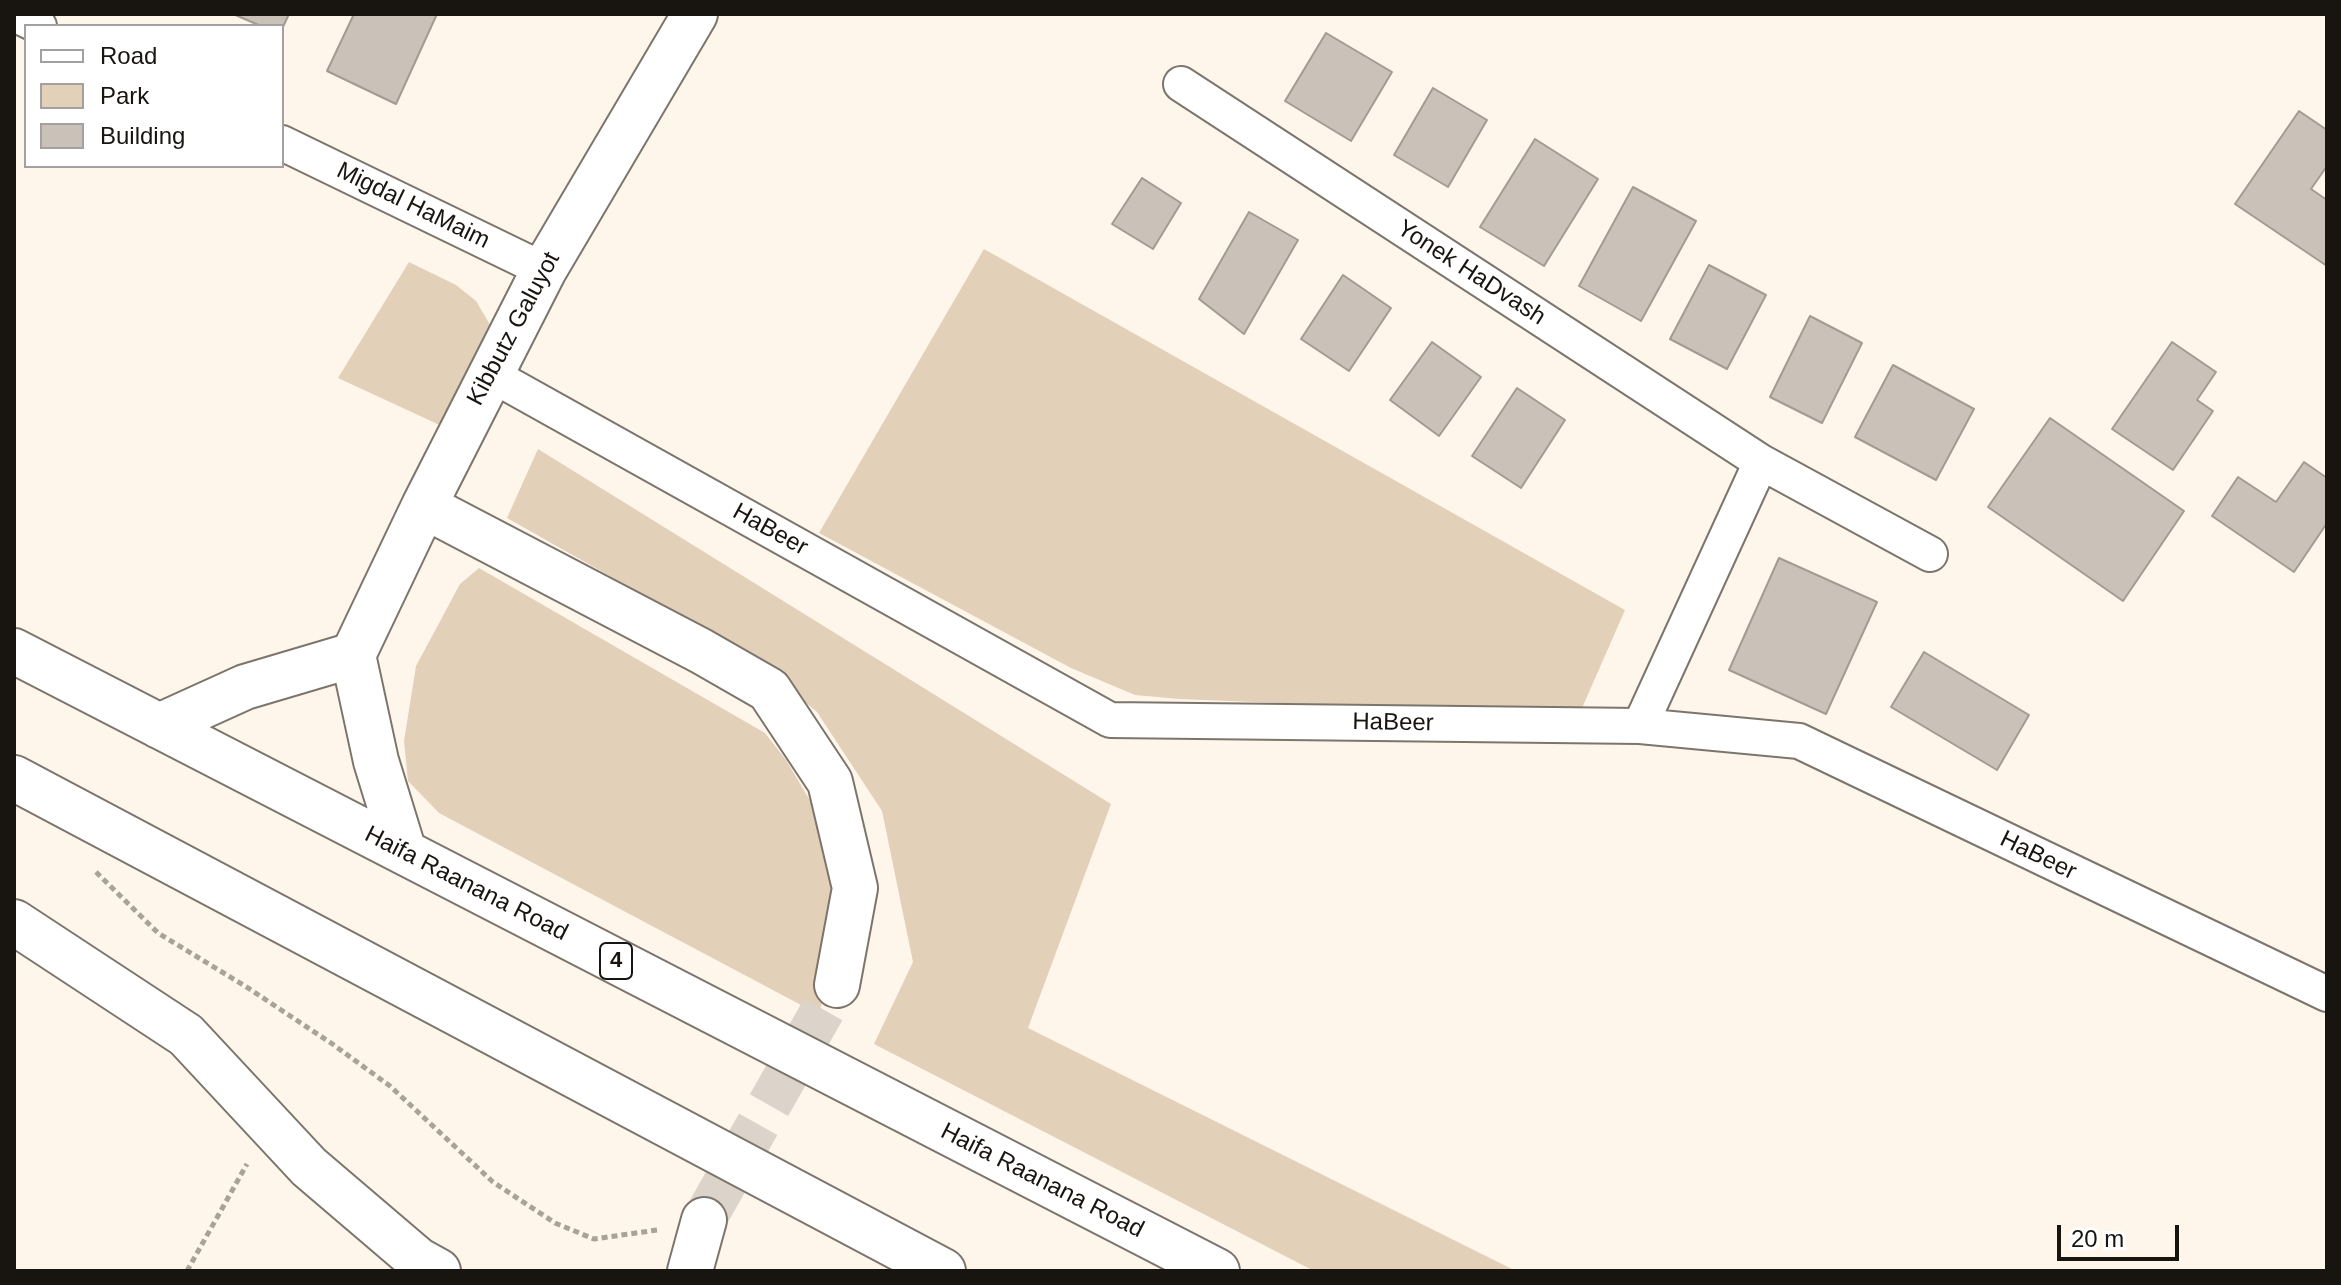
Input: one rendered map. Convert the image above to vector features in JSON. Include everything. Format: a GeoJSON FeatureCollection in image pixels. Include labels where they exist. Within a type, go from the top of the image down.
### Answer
{"type":"FeatureCollection","features":[{"type":"Feature","properties":{"kind":"main road","name":"Kibbutz Galuyot"},"geometry":{"type":"LineString","coordinates":[[353,655],[424,506],[544,270],[695,14]]}},
{"type":"Feature","properties":{"kind":"main road"},"geometry":{"type":"LineString","coordinates":[[424,506],[701,651],[769,690],[830,782],[855,888],[837,985]]}},
{"type":"Feature","properties":{"kind":"main road","name":"Haifa Raanana Road"},"geometry":{"type":"LineString","coordinates":[[14,651],[1217,1271]]}},
{"type":"Feature","properties":{"kind":"main road"},"geometry":{"type":"LineString","coordinates":[[159,726],[245,687],[353,655],[376,761],[404,852]]}},
{"type":"Feature","properties":{"kind":"main road"},"geometry":{"type":"LineString","coordinates":[[14,778],[943,1271]]}},
{"type":"Feature","properties":{"kind":"main road"},"geometry":{"type":"LineString","coordinates":[[14,922],[186,1035],[309,1167],[418,1260],[438,1271]]}},
{"type":"Feature","properties":{"kind":"main road"},"geometry":{"type":"LineString","coordinates":[[690,1271],[704,1220]]}},
{"type":"Feature","properties":{"kind":"street"},"geometry":{"type":"LineString","coordinates":[[14,14],[35,24]]}},
{"type":"Feature","properties":{"kind":"street","name":"Yonek HaDvash"},"geometry":{"type":"LineString","coordinates":[[1181,84],[1761,462],[1930,554]]}},
{"type":"Feature","properties":{"kind":"street","name":"Migdal HaMaim"},"geometry":{"type":"LineString","coordinates":[[284,144],[544,270]]}},
{"type":"Feature","properties":{"kind":"street","name":"HaBeer"},"geometry":{"type":"LineString","coordinates":[[490,374],[1110,720],[1640,726],[1799,741],[2327,994]]}},
{"type":"Feature","properties":{"kind":"street"},"geometry":{"type":"LineString","coordinates":[[1640,726],[1761,462]]}},
{"type":"Feature","properties":{"kind":"path"},"geometry":{"type":"LineString","coordinates":[[93,869],[158,933],[245,986],[390,1086],[493,1182],[555,1223],[594,1239],[704,1220]]}},
{"type":"Feature","properties":{"kind":"path"},"geometry":{"type":"LineString","coordinates":[[187,1271],[269,1125]]}},
{"type":"Feature","properties":{"kind":"green space"},"geometry":{"type":"Polygon","coordinates":[[[984,249],[1625,610],[1579,715],[1135,695],[1071,668],[819,533],[984,249]]]}},
{"type":"Feature","properties":{"kind":"green space"},"geometry":{"type":"Polygon","coordinates":[[[409,262],[456,285],[476,301],[492,328],[446,428],[338,378],[409,262]]]}},
{"type":"Feature","properties":{"kind":"green space"},"geometry":{"type":"Polygon","coordinates":[[[538,449],[1111,804],[1028,1028],[1516,1271],[1314,1271],[874,1044],[913,962],[882,811],[817,712],[746,653],[507,518],[538,449]]]}},
{"type":"Feature","properties":{"kind":"green space"},"geometry":{"type":"Polygon","coordinates":[[[479,568],[765,733],[786,760],[818,814],[838,887],[829,985],[818,1014],[439,813],[408,781],[404,741],[416,666],[460,584],[479,568]]]}},
{"type":"Feature","properties":{"kind":"building"},"geometry":{"type":"Polygon","coordinates":[[[233,14],[289,14],[284,25],[256,24],[233,14]]]}},
{"type":"Feature","properties":{"kind":"building"},"geometry":{"type":"Polygon","coordinates":[[[354,14],[437,14],[396,104],[327,71],[354,14]]]}},
{"type":"Feature","properties":{"kind":"building"},"geometry":{"type":"Polygon","coordinates":[[[1326,33],[1392,72],[1351,141],[1285,101],[1326,33]]]}},
{"type":"Feature","properties":{"kind":"building"},"geometry":{"type":"Polygon","coordinates":[[[1433,88],[1487,120],[1448,187],[1394,155],[1433,88]]]}},
{"type":"Feature","properties":{"kind":"building"},"geometry":{"type":"Polygon","coordinates":[[[2299,111],[2327,130],[2327,166],[2311,189],[2327,200],[2327,266],[2235,204],[2299,111]]]}},
{"type":"Feature","properties":{"kind":"building"},"geometry":{"type":"Polygon","coordinates":[[[1535,139],[1598,179],[1544,266],[1480,227],[1535,139]]]}},
{"type":"Feature","properties":{"kind":"building"},"geometry":{"type":"Polygon","coordinates":[[[1142,178],[1181,203],[1153,249],[1112,224],[1142,178]]]}},
{"type":"Feature","properties":{"kind":"building"},"geometry":{"type":"Polygon","coordinates":[[[1633,187],[1696,221],[1641,321],[1579,286],[1633,187]]]}},
{"type":"Feature","properties":{"kind":"building"},"geometry":{"type":"Polygon","coordinates":[[[1249,212],[1298,240],[1244,334],[1199,299],[1249,212]]]}},
{"type":"Feature","properties":{"kind":"building"},"geometry":{"type":"Polygon","coordinates":[[[1709,265],[1766,295],[1727,369],[1670,339],[1709,265]]]}},
{"type":"Feature","properties":{"kind":"building"},"geometry":{"type":"Polygon","coordinates":[[[1343,275],[1391,308],[1349,371],[1301,339],[1343,275]]]}},
{"type":"Feature","properties":{"kind":"building"},"geometry":{"type":"Polygon","coordinates":[[[1810,316],[1862,343],[1822,423],[1770,397],[1810,316]]]}},
{"type":"Feature","properties":{"kind":"building"},"geometry":{"type":"Polygon","coordinates":[[[1432,342],[1481,377],[1439,436],[1390,400],[1432,342]]]}},
{"type":"Feature","properties":{"kind":"building"},"geometry":{"type":"Polygon","coordinates":[[[2172,342],[2216,372],[2197,400],[2213,411],[2173,470],[2112,429],[2172,342]]]}},
{"type":"Feature","properties":{"kind":"building"},"geometry":{"type":"Polygon","coordinates":[[[1893,365],[1974,409],[1936,480],[1855,437],[1893,365]]]}},
{"type":"Feature","properties":{"kind":"building"},"geometry":{"type":"Polygon","coordinates":[[[1517,388],[1565,420],[1521,488],[1472,456],[1517,388]]]}},
{"type":"Feature","properties":{"kind":"building"},"geometry":{"type":"Polygon","coordinates":[[[2050,418],[2184,511],[2123,601],[1988,507],[2050,418]]]}},
{"type":"Feature","properties":{"kind":"building"},"geometry":{"type":"Polygon","coordinates":[[[2304,462],[2327,478],[2327,523],[2294,572],[2212,516],[2238,477],[2276,502],[2304,462]]]}},
{"type":"Feature","properties":{"kind":"building"},"geometry":{"type":"Polygon","coordinates":[[[1779,558],[1877,602],[1826,714],[1729,670],[1779,558]]]}},
{"type":"Feature","properties":{"kind":"building"},"geometry":{"type":"Polygon","coordinates":[[[1924,652],[2029,715],[1997,770],[1891,707],[1924,652]]]}},
{"type":"Feature","properties":{"kind":"tunnel"},"geometry":{"type":"LineString","coordinates":[[704,1220],[837,985]]}}]}
